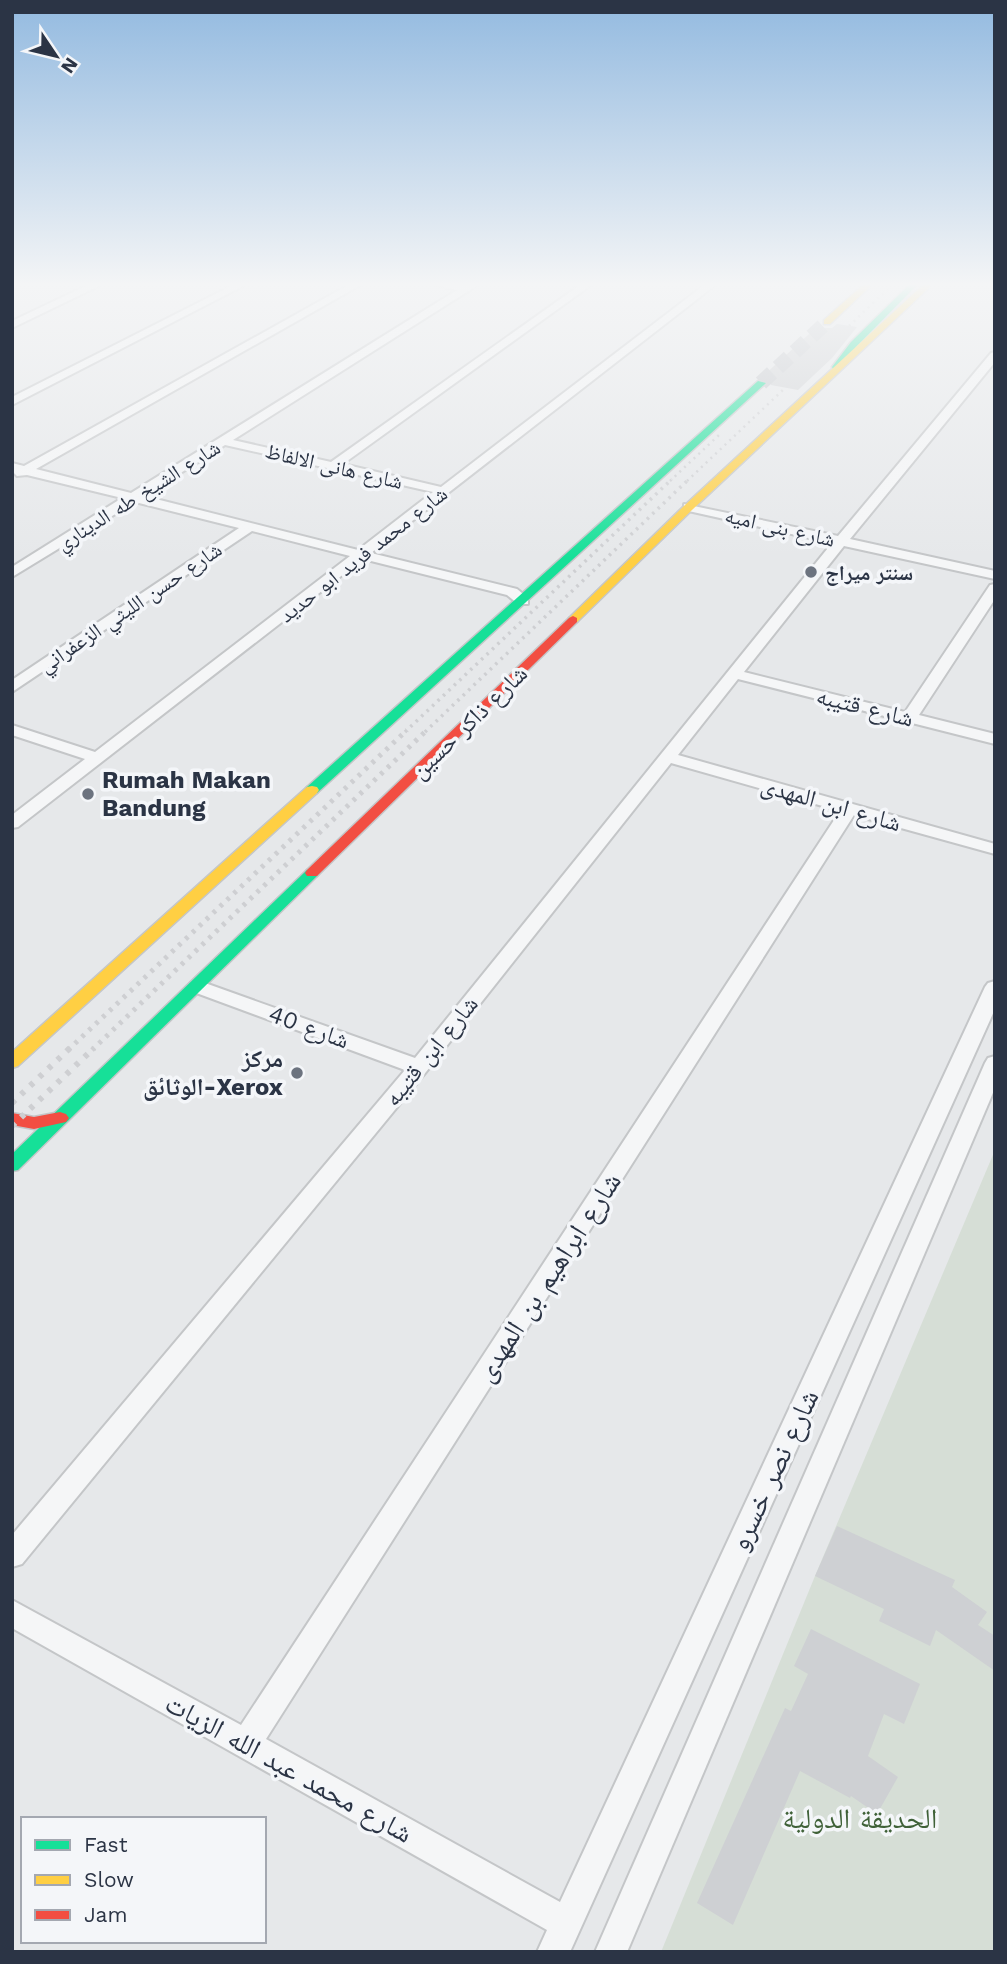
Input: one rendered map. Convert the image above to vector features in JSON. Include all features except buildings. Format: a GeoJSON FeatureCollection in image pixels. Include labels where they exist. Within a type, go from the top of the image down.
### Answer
{"type":"FeatureCollection","features":[{"type":"Feature","properties":{"kind":"main road","name":"شارع ذاكر حسين"},"geometry":{"type":"LineString","coordinates":[[12,1165],[828,375]]}},
{"type":"Feature","properties":{"kind":"main road"},"geometry":{"type":"LineString","coordinates":[[12,1062],[761,383]]}},
{"type":"Feature","properties":{"kind":"main road"},"geometry":{"type":"LineString","coordinates":[[12,1119],[34,1123],[60,1118]]}},
{"type":"Feature","properties":{"kind":"street"},"geometry":{"type":"LineString","coordinates":[[12,402],[18,394],[57,375]]}},
{"type":"Feature","properties":{"kind":"street"},"geometry":{"type":"LineString","coordinates":[[12,479],[197,375]]}},
{"type":"Feature","properties":{"kind":"street","name":"شارع الشيخ طه الديناري"},"geometry":{"type":"LineString","coordinates":[[12,573],[330,375]]}},
{"type":"Feature","properties":{"kind":"street"},"geometry":{"type":"LineString","coordinates":[[332,466],[460,375]]}},
{"type":"Feature","properties":{"kind":"street","name":"شارع محمد فريد ابو حديد"},"geometry":{"type":"LineString","coordinates":[[12,823],[594,375]]}},
{"type":"Feature","properties":{"kind":"street","name":"شارع ابن قتيبه"},"geometry":{"type":"LineString","coordinates":[[12,1555],[419,1067],[841,541],[979,375]]}},
{"type":"Feature","properties":{"kind":"street","name":"شارع هانى الالفاظ"},"geometry":{"type":"LineString","coordinates":[[223,441],[444,491]]}},
{"type":"Feature","properties":{"kind":"street"},"geometry":{"type":"LineString","coordinates":[[12,467],[512,592],[523,601]]}},
{"type":"Feature","properties":{"kind":"street","name":"شارع بنى اميه"},"geometry":{"type":"LineString","coordinates":[[689,507],[995,575]]}},
{"type":"Feature","properties":{"kind":"street","name":"شارع حسن الليثي الزعفراني"},"geometry":{"type":"LineString","coordinates":[[12,687],[248,527]]}},
{"type":"Feature","properties":{"kind":"street"},"geometry":{"type":"LineString","coordinates":[[909,718],[995,588]]}},
{"type":"Feature","properties":{"kind":"street","name":"شارع قتيبه"},"geometry":{"type":"LineString","coordinates":[[736,674],[995,739]]}},
{"type":"Feature","properties":{"kind":"street"},"geometry":{"type":"LineString","coordinates":[[12,730],[98,758]]}},
{"type":"Feature","properties":{"kind":"street","name":"شارع ابن المهدى"},"geometry":{"type":"LineString","coordinates":[[667,757],[995,849]]}},
{"type":"Feature","properties":{"kind":"street","name":"شارع ابراهيم بن المهدى"},"geometry":{"type":"LineString","coordinates":[[246,1744],[849,810]]}},
{"type":"Feature","properties":{"kind":"street","name":"شارع 40"},"geometry":{"type":"LineString","coordinates":[[198,987],[419,1067]]}},
{"type":"Feature","properties":{"kind":"street","name":"شارع نصر خسرو"},"geometry":{"type":"LineString","coordinates":[[553,1952],[995,987]]}},
{"type":"Feature","properties":{"kind":"street","name":"شارع نصر خسرو"},"geometry":{"type":"LineString","coordinates":[[611,1952],[995,1063]]}},
{"type":"Feature","properties":{"kind":"street","name":"شارع محمد عبد الله الزيات"},"geometry":{"type":"LineString","coordinates":[[12,1613],[566,1923]]}},
{"type":"Feature","properties":{"kind":"green space","name":"الحديقة الدولية"},"geometry":{"type":"Polygon","coordinates":[[[995,1150],[995,1952],[661,1952],[815,1576],[995,1150]]]}},
{"type":"Feature","properties":{"kind":"tunnel"},"geometry":{"type":"LineString","coordinates":[[761,383],[770,375]]}},
{"type":"Feature","properties":{"kind":"railway"},"geometry":{"type":"LineString","coordinates":[[687,481],[785,388]]}},
{"type":"Feature","properties":{"kind":"railway"},"geometry":{"type":"LineString","coordinates":[[670,481],[719,435]]}},
{"type":"Feature","properties":{"kind":"railway"},"geometry":{"type":"LineString","coordinates":[[405,732],[672,479]]}},
{"type":"Feature","properties":{"kind":"railway"},"geometry":{"type":"LineString","coordinates":[[425,732],[689,479]]}},
{"type":"Feature","properties":{"kind":"railway"},"geometry":{"type":"LineString","coordinates":[[68,1050],[407,730]]}},
{"type":"Feature","properties":{"kind":"railway"},"geometry":{"type":"LineString","coordinates":[[92,1050],[427,730]]}},
{"type":"Feature","properties":{"kind":"railway"},"geometry":{"type":"LineString","coordinates":[[12,1103],[70,1048]]}},
{"type":"Feature","properties":{"kind":"railway"},"geometry":{"type":"LineString","coordinates":[[12,1126],[94,1048]]}},
{"type":"Feature","properties":{"kind":"traffic: fast"},"geometry":{"type":"LineString","coordinates":[[312,790],[761,383]]}},
{"type":"Feature","properties":{"kind":"traffic: fast"},"geometry":{"type":"LineString","coordinates":[[12,1165],[312,873]]}},
{"type":"Feature","properties":{"kind":"traffic: slow"},"geometry":{"type":"LineString","coordinates":[[573,620],[831,375]]}},
{"type":"Feature","properties":{"kind":"traffic: slow"},"geometry":{"type":"LineString","coordinates":[[12,1062],[312,790]]}},
{"type":"Feature","properties":{"kind":"traffic: jam"},"geometry":{"type":"LineString","coordinates":[[312,873],[573,620]]}},
{"type":"Feature","properties":{"kind":"traffic: jam"},"geometry":{"type":"LineString","coordinates":[[12,1119],[34,1123],[60,1118]]}},
{"type":"Feature","properties":{"kind":"place","name":"سنتر ميراج"},"geometry":{"type":"Point","coordinates":[811,572]}},
{"type":"Feature","properties":{"kind":"place","name":"Rumah Makan Bandung"},"geometry":{"type":"Point","coordinates":[88,794]}},
{"type":"Feature","properties":{"kind":"place","name":"مركز الوثائق-Xerox"},"geometry":{"type":"Point","coordinates":[297,1073]}}]}
